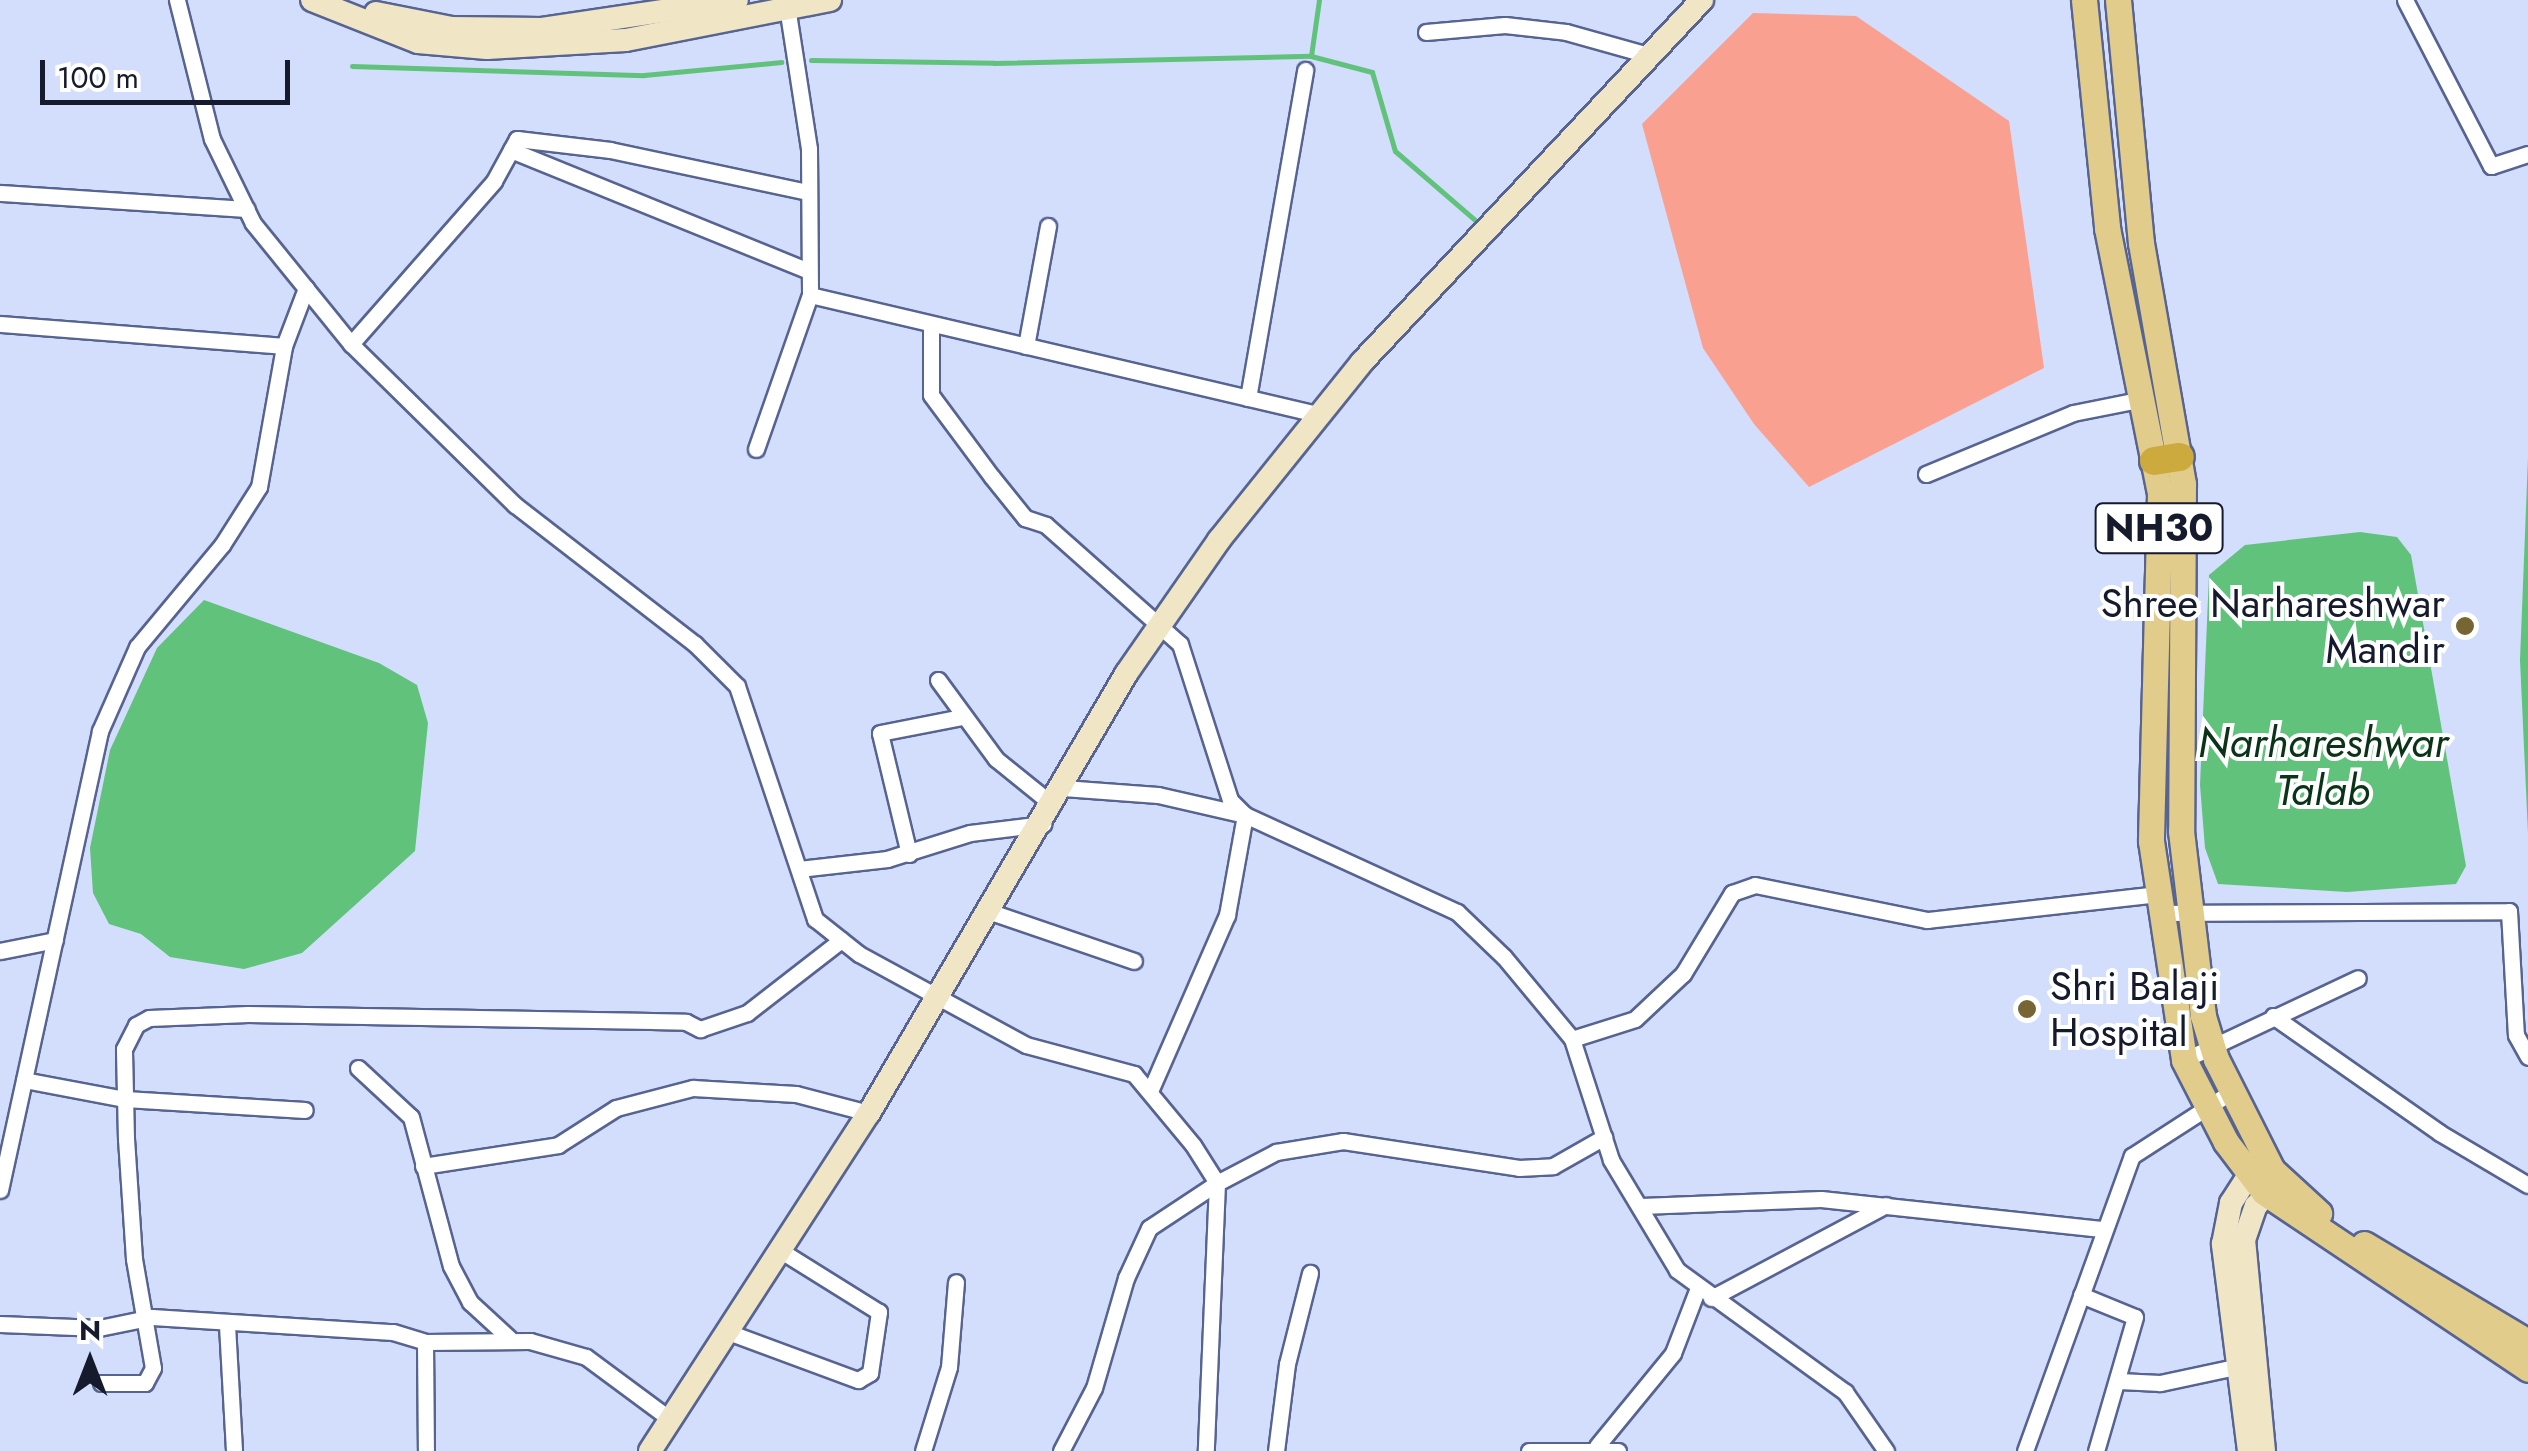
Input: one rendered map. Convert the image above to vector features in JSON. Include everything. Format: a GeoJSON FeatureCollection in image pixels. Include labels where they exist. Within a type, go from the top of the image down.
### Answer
{"type":"FeatureCollection","features":[{"type":"Feature","properties":{"kind":"main road","name":"NH30"},"geometry":{"type":"LineString","coordinates":[[2084,0],[2102,193],[2143,399],[2167,459],[2160,494],[2150,753],[2159,904],[2184,1060],[2206,1104],[2272,1185],[2528,1369]]}},
{"type":"Feature","properties":{"kind":"main road","name":"NH30"},"geometry":{"type":"LineString","coordinates":[[2118,0],[2167,459],[2186,565],[2182,831],[2190,913],[2212,1046],[2255,1163]]}},
{"type":"Feature","properties":{"kind":"main road","name":"NH30"},"geometry":{"type":"LineString","coordinates":[[2272,1185],[2528,1342]]}},
{"type":"Feature","properties":{"kind":"street"},"geometry":{"type":"LineString","coordinates":[[177,0],[212,139],[246,209],[351,344],[515,505],[696,644],[737,686],[815,920],[841,940],[1026,1045],[1134,1074],[1217,1183],[1206,1451]]}},
{"type":"Feature","properties":{"kind":"street"},"geometry":{"type":"LineString","coordinates":[[312,0],[418,42],[486,48],[626,40],[786,4],[830,0]]}},
{"type":"Feature","properties":{"kind":"street"},"geometry":{"type":"LineString","coordinates":[[334,0],[452,28],[542,29],[737,0]]}},
{"type":"Feature","properties":{"kind":"street"},"geometry":{"type":"LineString","coordinates":[[650,1451],[869,1114],[1161,623],[1362,362],[1702,0]]}},
{"type":"Feature","properties":{"kind":"street"},"geometry":{"type":"LineString","coordinates":[[2405,0],[2491,166],[2528,154]]}},
{"type":"Feature","properties":{"kind":"street"},"geometry":{"type":"LineString","coordinates":[[756,449],[810,295],[809,149],[786,4]]}},
{"type":"Feature","properties":{"kind":"street"},"geometry":{"type":"LineString","coordinates":[[1426,32],[1505,25],[1566,32],[1652,56]]}},
{"type":"Feature","properties":{"kind":"street"},"geometry":{"type":"LineString","coordinates":[[1248,398],[1305,70]]}},
{"type":"Feature","properties":{"kind":"street"},"geometry":{"type":"LineString","coordinates":[[351,344],[494,181],[517,139],[610,150],[808,192]]}},
{"type":"Feature","properties":{"kind":"street"},"geometry":{"type":"LineString","coordinates":[[511,150],[807,270]]}},
{"type":"Feature","properties":{"kind":"street"},"geometry":{"type":"LineString","coordinates":[[0,193],[246,209]]}},
{"type":"Feature","properties":{"kind":"street"},"geometry":{"type":"LineString","coordinates":[[1026,346],[1048,226]]}},
{"type":"Feature","properties":{"kind":"street"},"geometry":{"type":"LineString","coordinates":[[0,1190],[5,1144],[24,1080],[100,730],[137,648],[222,545],[259,487],[284,346],[306,288]]}},
{"type":"Feature","properties":{"kind":"street"},"geometry":{"type":"LineString","coordinates":[[810,295],[1321,415]]}},
{"type":"Feature","properties":{"kind":"street"},"geometry":{"type":"LineString","coordinates":[[0,324],[284,346]]}},
{"type":"Feature","properties":{"kind":"street"},"geometry":{"type":"LineString","coordinates":[[931,325],[932,395],[992,477],[1025,518],[1046,525],[1161,623],[1180,644],[1208,744],[1230,800],[1245,816]]}},
{"type":"Feature","properties":{"kind":"street"},"geometry":{"type":"LineString","coordinates":[[1926,474],[2073,413],[2143,399]]}},
{"type":"Feature","properties":{"kind":"street"},"geometry":{"type":"LineString","coordinates":[[938,680],[996,759],[1053,806]]}},
{"type":"Feature","properties":{"kind":"street"},"geometry":{"type":"LineString","coordinates":[[909,854],[880,732],[962,717]]}},
{"type":"Feature","properties":{"kind":"street"},"geometry":{"type":"LineString","coordinates":[[799,868],[909,854],[1053,806],[1158,795],[1245,816],[1457,912],[1536,992],[1572,1039],[1604,1137],[1678,1270],[1704,1293],[1845,1392],[1886,1451]]}},
{"type":"Feature","properties":{"kind":"street"},"geometry":{"type":"LineString","coordinates":[[1150,1091],[1227,915],[1245,816]]}},
{"type":"Feature","properties":{"kind":"street"},"geometry":{"type":"LineString","coordinates":[[1572,1039],[1636,1019],[1683,974],[1732,893],[1755,885],[1928,920],[2159,904],[2190,913],[2509,911],[2516,1034],[2528,1057]]}},
{"type":"Feature","properties":{"kind":"street"},"geometry":{"type":"LineString","coordinates":[[990,912],[1134,960]]}},
{"type":"Feature","properties":{"kind":"street"},"geometry":{"type":"LineString","coordinates":[[0,952],[55,940]]}},
{"type":"Feature","properties":{"kind":"street"},"geometry":{"type":"LineString","coordinates":[[101,1383],[150,1378],[134,1259],[125,1099],[124,1049],[136,1024],[149,1018],[686,1022],[700,1029],[747,1014],[841,940]]}},
{"type":"Feature","properties":{"kind":"street"},"geometry":{"type":"LineString","coordinates":[[2184,1060],[2358,978]]}},
{"type":"Feature","properties":{"kind":"street"},"geometry":{"type":"LineString","coordinates":[[2273,1016],[2440,1133],[2528,1185]]}},
{"type":"Feature","properties":{"kind":"street"},"geometry":{"type":"LineString","coordinates":[[358,1068],[411,1118],[451,1266],[470,1302],[509,1338]]}},
{"type":"Feature","properties":{"kind":"street"},"geometry":{"type":"LineString","coordinates":[[24,1080],[125,1099],[305,1110]]}},
{"type":"Feature","properties":{"kind":"street"},"geometry":{"type":"LineString","coordinates":[[423,1166],[558,1146],[616,1108],[692,1088],[796,1094],[869,1114]]}},
{"type":"Feature","properties":{"kind":"street"},"geometry":{"type":"LineString","coordinates":[[2026,1451],[2101,1228],[2132,1156],[2206,1104],[2231,1092]]}},
{"type":"Feature","properties":{"kind":"street"},"geometry":{"type":"LineString","coordinates":[[1061,1451],[1094,1388],[1126,1278],[1149,1228],[1217,1183],[1276,1152],[1343,1141],[1520,1168],[1553,1166],[1604,1137]]}},
{"type":"Feature","properties":{"kind":"street"},"geometry":{"type":"LineString","coordinates":[[2249,1451],[2235,1367],[2224,1244],[2231,1203],[2255,1163]]}},
{"type":"Feature","properties":{"kind":"street"},"geometry":{"type":"LineString","coordinates":[[2264,1451],[2244,1257],[2248,1224],[2272,1185]]}},
{"type":"Feature","properties":{"kind":"street"},"geometry":{"type":"LineString","coordinates":[[1642,1206],[1821,1198],[2101,1228]]}},
{"type":"Feature","properties":{"kind":"street"},"geometry":{"type":"LineString","coordinates":[[1597,1446],[1673,1353],[1704,1293],[1890,1203]]}},
{"type":"Feature","properties":{"kind":"street"},"geometry":{"type":"LineString","coordinates":[[728,1332],[858,1380],[870,1373],[879,1312],[781,1251]]}},
{"type":"Feature","properties":{"kind":"street"},"geometry":{"type":"LineString","coordinates":[[1276,1451],[1287,1364],[1310,1274]]}},
{"type":"Feature","properties":{"kind":"street"},"geometry":{"type":"LineString","coordinates":[[923,1451],[949,1366],[956,1282]]}},
{"type":"Feature","properties":{"kind":"street"},"geometry":{"type":"LineString","coordinates":[[2081,1295],[2135,1317],[2096,1451]]}},
{"type":"Feature","properties":{"kind":"street"},"geometry":{"type":"LineString","coordinates":[[0,1324],[100,1328],[144,1319],[393,1332],[425,1342],[509,1338],[586,1358],[671,1420]]}},
{"type":"Feature","properties":{"kind":"street"},"geometry":{"type":"LineString","coordinates":[[227,1324],[234,1451]]}},
{"type":"Feature","properties":{"kind":"street"},"geometry":{"type":"LineString","coordinates":[[425,1342],[426,1451]]}},
{"type":"Feature","properties":{"kind":"street"},"geometry":{"type":"LineString","coordinates":[[2119,1381],[2160,1383],[2235,1367]]}},
{"type":"Feature","properties":{"kind":"street"},"geometry":{"type":"LineString","coordinates":[[1529,1451],[1597,1446],[1618,1451]]}},
{"type":"Feature","properties":{"kind":"shaded area"},"geometry":{"type":"Polygon","coordinates":[[[1753,13],[1856,16],[2009,121],[2044,368],[1809,487],[1754,424],[1703,348],[1642,124],[1753,13]]]}},
{"type":"Feature","properties":{"kind":"water"},"geometry":{"type":"Polygon","coordinates":[[[2528,458],[2528,833],[2520,660],[2528,458]]]}},
{"type":"Feature","properties":{"kind":"water","name":"Narhareshwar Talab"},"geometry":{"type":"Polygon","coordinates":[[[2360,532],[2397,537],[2411,555],[2466,866],[2456,884],[2347,892],[2218,884],[2205,848],[2200,785],[2209,575],[2245,545],[2360,532]]]}},
{"type":"Feature","properties":{"kind":"water"},"geometry":{"type":"Polygon","coordinates":[[[204,600],[379,663],[417,685],[428,723],[415,851],[302,953],[244,969],[170,957],[141,934],[109,924],[93,893],[90,848],[110,750],[157,648],[204,600]]]}},
{"type":"Feature","properties":{"kind":"waterway"},"geometry":{"type":"LineString","coordinates":[[1311,56],[1319,0]]}},
{"type":"Feature","properties":{"kind":"waterway"},"geometry":{"type":"LineString","coordinates":[[811,60],[994,63],[1311,56],[1372,72],[1395,151],[1476,221]]}},
{"type":"Feature","properties":{"kind":"waterway"},"geometry":{"type":"LineString","coordinates":[[352,66],[644,75],[781,62]]}},
{"type":"Feature","properties":{"kind":"place","name":"Shree Narhareshwar Mandir"},"geometry":{"type":"Point","coordinates":[2465,626]}},
{"type":"Feature","properties":{"kind":"place","name":"Shri Balaji Hospital"},"geometry":{"type":"Point","coordinates":[2027,1009]}}]}
